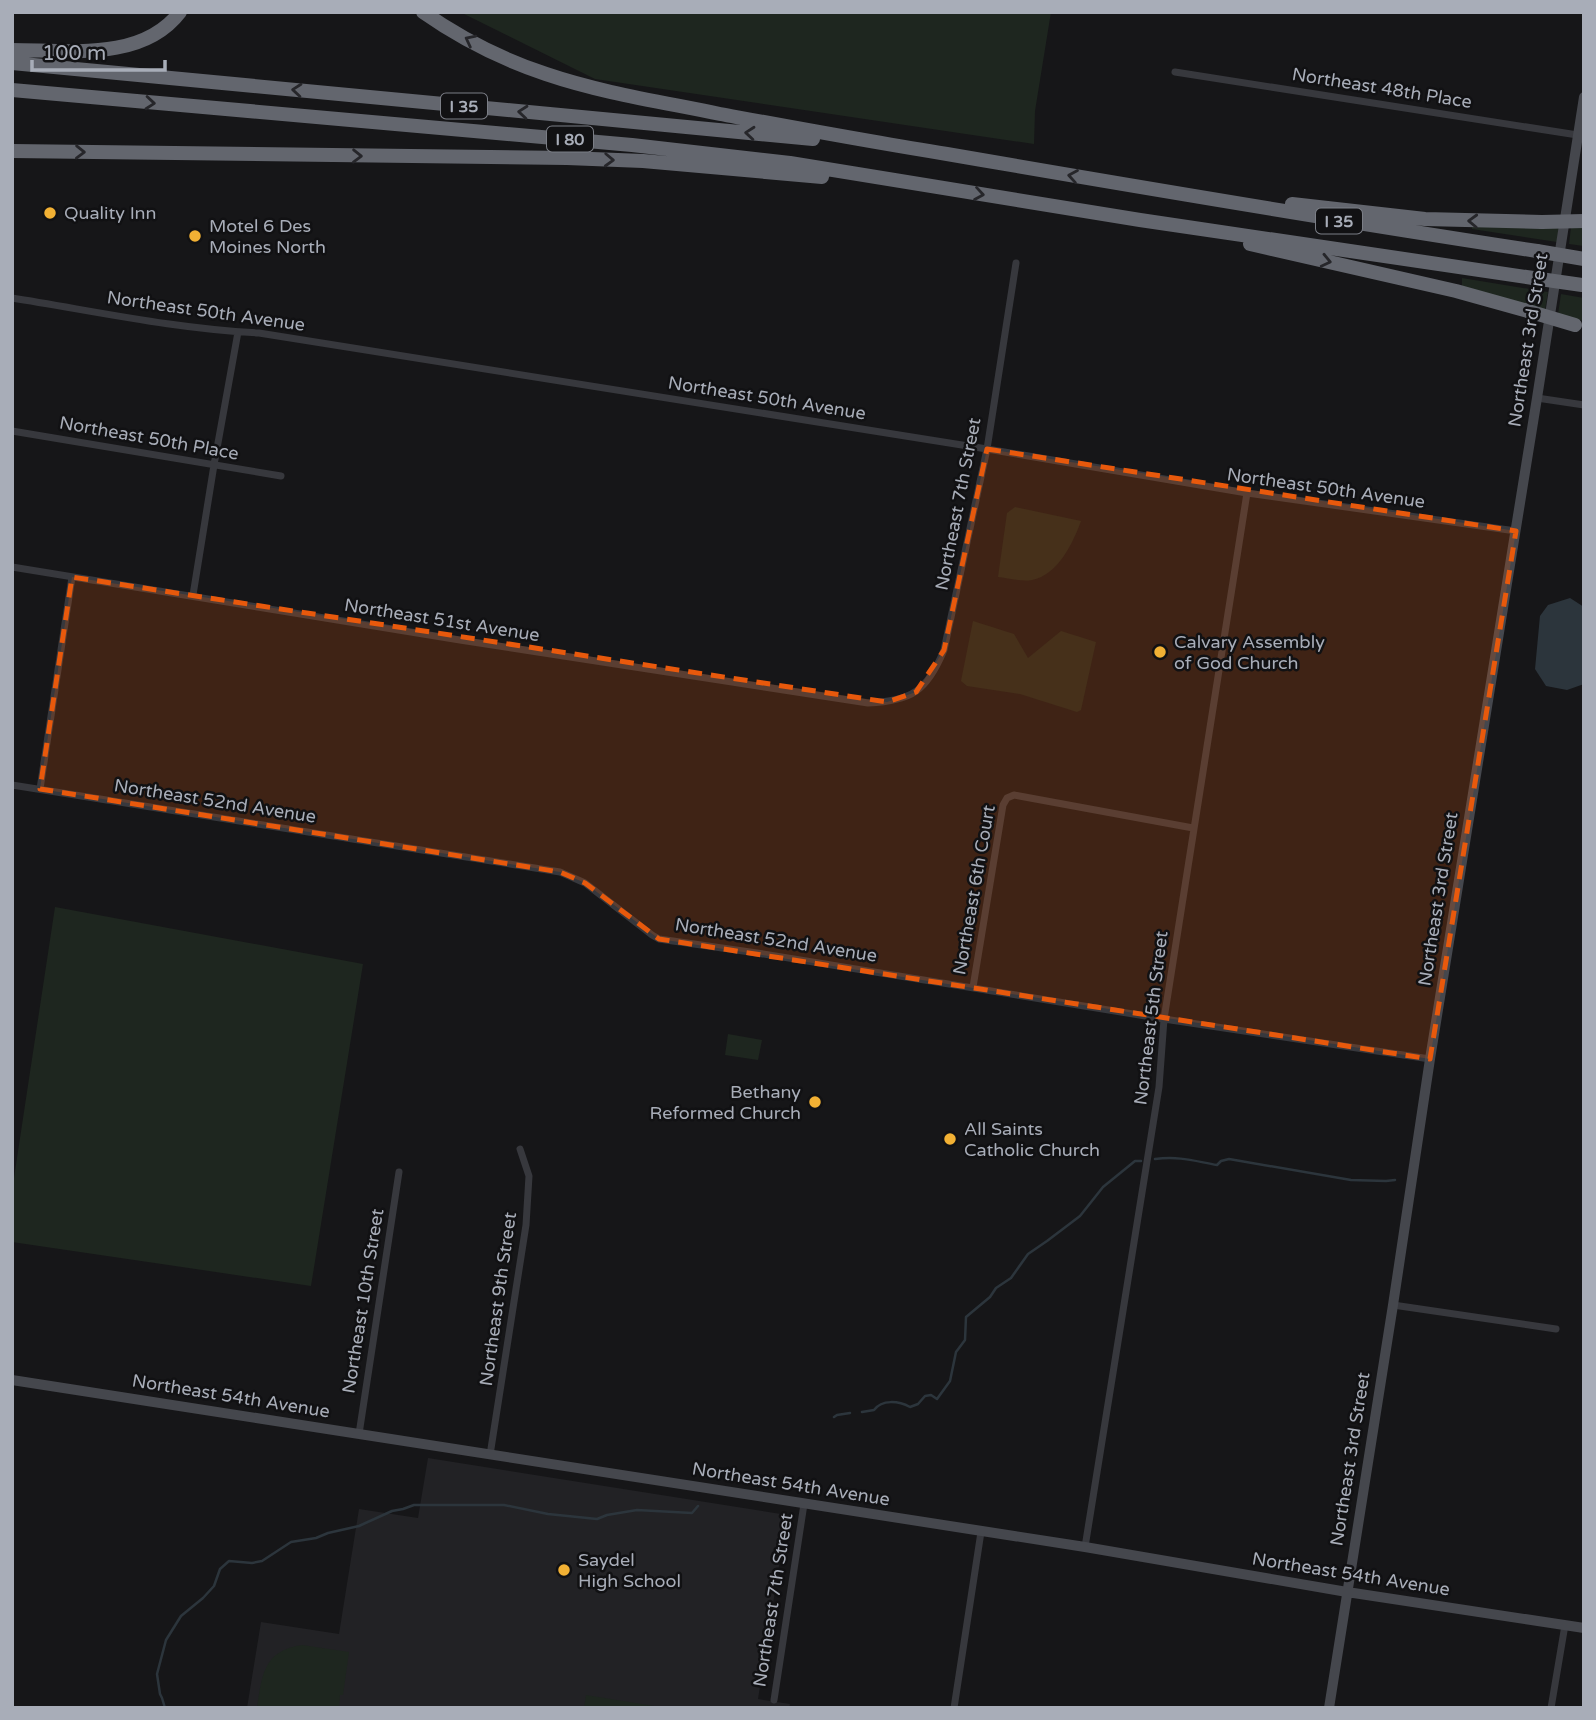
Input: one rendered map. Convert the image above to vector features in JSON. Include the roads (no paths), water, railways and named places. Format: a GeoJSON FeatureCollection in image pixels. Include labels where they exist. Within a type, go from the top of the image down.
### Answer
{"type":"FeatureCollection","features":[{"type":"Feature","properties":{"kind":"highway"},"geometry":{"type":"LineString","coordinates":[[12,50],[105,50],[151,37],[174,20],[180,12]]}},
{"type":"Feature","properties":{"kind":"highway"},"geometry":{"type":"LineString","coordinates":[[423,12],[517,63],[562,79],[682,106],[915,149]]}},
{"type":"Feature","properties":{"kind":"highway","name":"I 35"},"geometry":{"type":"LineString","coordinates":[[12,63],[915,149],[1584,259]]}},
{"type":"Feature","properties":{"kind":"highway","name":"I 80"},"geometry":{"type":"LineString","coordinates":[[12,90],[632,145],[790,163],[1140,219],[1583,285]]}},
{"type":"Feature","properties":{"kind":"highway"},"geometry":{"type":"LineString","coordinates":[[12,151],[631,160],[912,183]]}},
{"type":"Feature","properties":{"kind":"highway"},"geometry":{"type":"LineString","coordinates":[[1141,187],[1425,219],[1584,221]]}},
{"type":"Feature","properties":{"kind":"highway"},"geometry":{"type":"LineString","coordinates":[[1140,219],[1456,291],[1579,326]]}},
{"type":"Feature","properties":{"kind":"street","name":"Northeast 48th Place"},"geometry":{"type":"LineString","coordinates":[[1175,72],[1581,135]]}},
{"type":"Feature","properties":{"kind":"street","name":"Northeast 3rd Street"},"geometry":{"type":"LineString","coordinates":[[1329,1708],[1430,1059],[1581,135],[1584,97]]}},
{"type":"Feature","properties":{"kind":"street","name":"Northeast 7th Street"},"geometry":{"type":"LineString","coordinates":[[868,703],[905,698],[916,692],[937,666],[947,640],[987,449],[1016,263]]}},
{"type":"Feature","properties":{"kind":"street","name":"Northeast 50th Avenue"},"geometry":{"type":"LineString","coordinates":[[12,298],[161,322],[272,335],[1247,493],[1516,531]]}},
{"type":"Feature","properties":{"kind":"street"},"geometry":{"type":"LineString","coordinates":[[193,596],[238,332]]}},
{"type":"Feature","properties":{"kind":"street"},"geometry":{"type":"LineString","coordinates":[[1538,398],[1584,405]]}},
{"type":"Feature","properties":{"kind":"street","name":"Northeast 50th Place"},"geometry":{"type":"LineString","coordinates":[[12,431],[281,476]]}},
{"type":"Feature","properties":{"kind":"street","name":"Northeast 5th Street"},"geometry":{"type":"LineString","coordinates":[[1085,1547],[1159,1087],[1164,1019],[1247,493]]}},
{"type":"Feature","properties":{"kind":"street","name":"Northeast 51st Avenue"},"geometry":{"type":"LineString","coordinates":[[12,567],[868,703]]}},
{"type":"Feature","properties":{"kind":"street"},"geometry":{"type":"LineString","coordinates":[[40,789],[72,577]]}},
{"type":"Feature","properties":{"kind":"street","name":"Northeast 52nd Avenue"},"geometry":{"type":"LineString","coordinates":[[12,785],[560,872],[585,883],[659,939],[1430,1059]]}},
{"type":"Feature","properties":{"kind":"street","name":"Northeast 6th Court"},"geometry":{"type":"LineString","coordinates":[[973,987],[1003,805],[1007,798],[1014,795],[1193,828]]}},
{"type":"Feature","properties":{"kind":"street","name":"Northeast 9th Street"},"geometry":{"type":"LineString","coordinates":[[490,1455],[526,1224],[529,1176],[520,1149]]}},
{"type":"Feature","properties":{"kind":"street","name":"Northeast 10th Street"},"geometry":{"type":"LineString","coordinates":[[359,1434],[398,1172]]}},
{"type":"Feature","properties":{"kind":"street"},"geometry":{"type":"LineString","coordinates":[[1393,1305],[1556,1329]]}},
{"type":"Feature","properties":{"kind":"street","name":"Northeast 54th Avenue"},"geometry":{"type":"LineString","coordinates":[[12,1380],[1085,1547],[1348,1592],[1584,1628]]}},
{"type":"Feature","properties":{"kind":"street","name":"Northeast 7th Street"},"geometry":{"type":"LineString","coordinates":[[774,1700],[804,1504]]}},
{"type":"Feature","properties":{"kind":"street"},"geometry":{"type":"LineString","coordinates":[[954,1708],[981,1532]]}},
{"type":"Feature","properties":{"kind":"street"},"geometry":{"type":"LineString","coordinates":[[1551,1708],[1565,1625]]}},
{"type":"Feature","properties":{"kind":"waterway"},"geometry":{"type":"LineString","coordinates":[[1155,1159],[1180,1159],[1217,1165],[1229,1159],[1351,1180],[1395,1180]]}},
{"type":"Feature","properties":{"kind":"waterway"},"geometry":{"type":"LineString","coordinates":[[862,1412],[874,1410],[886,1403],[896,1402],[910,1407],[918,1404],[925,1396],[931,1395],[937,1399],[950,1381],[956,1352],[965,1340],[966,1317],[990,1297],[996,1288],[1011,1278],[1028,1254],[1080,1216],[1103,1187],[1135,1161],[1141,1161]]}},
{"type":"Feature","properties":{"kind":"waterway"},"geometry":{"type":"LineString","coordinates":[[834,1417],[850,1413]]}},
{"type":"Feature","properties":{"kind":"waterway"},"geometry":{"type":"LineString","coordinates":[[165,1708],[157,1674],[166,1640],[181,1616],[214,1586],[220,1569],[229,1561],[262,1561],[291,1542],[359,1526],[392,1511],[414,1505],[504,1505],[548,1514],[597,1519],[637,1510],[692,1513],[698,1506]]}},
{"type":"Feature","properties":{"kind":"place","name":"Quality Inn"},"geometry":{"type":"Point","coordinates":[50,213]}},
{"type":"Feature","properties":{"kind":"place","name":"Motel 6 Des Moines North"},"geometry":{"type":"Point","coordinates":[195,236]}},
{"type":"Feature","properties":{"kind":"place","name":"Calvary Assembly of God Church"},"geometry":{"type":"Point","coordinates":[1160,652]}},
{"type":"Feature","properties":{"kind":"place","name":"Bethany Reformed Church"},"geometry":{"type":"Point","coordinates":[815,1102]}},
{"type":"Feature","properties":{"kind":"place","name":"All Saints Catholic Church"},"geometry":{"type":"Point","coordinates":[950,1139]}},
{"type":"Feature","properties":{"kind":"place","name":"Saydel High School"},"geometry":{"type":"Point","coordinates":[564,1570]}}]}
